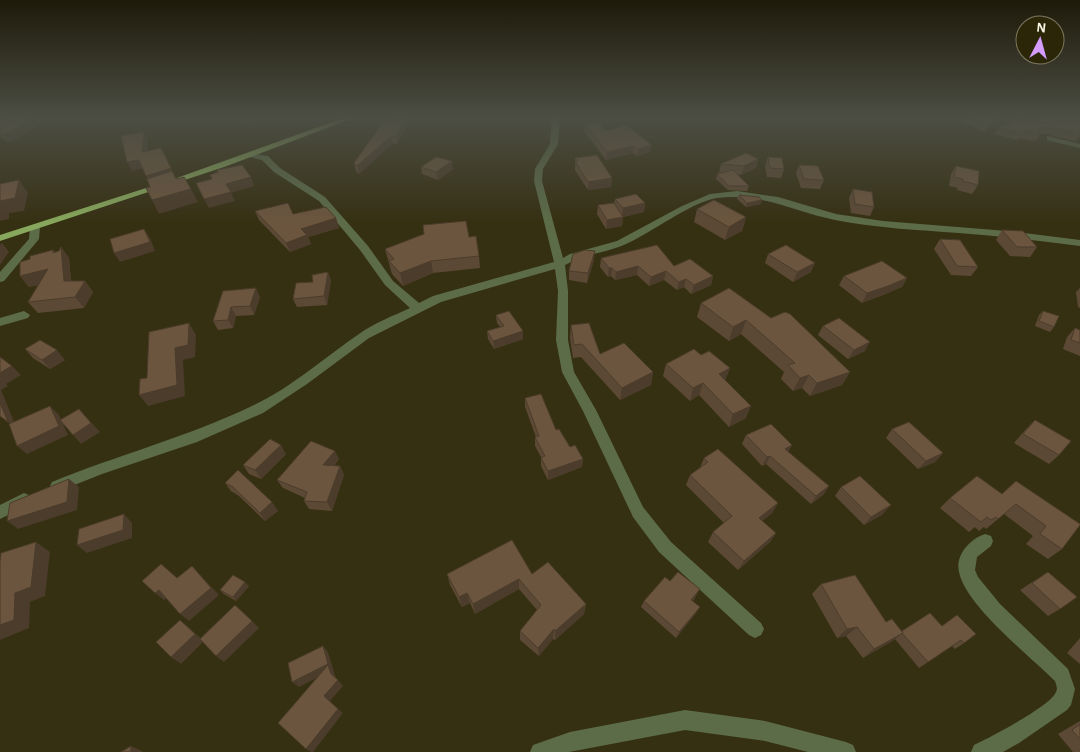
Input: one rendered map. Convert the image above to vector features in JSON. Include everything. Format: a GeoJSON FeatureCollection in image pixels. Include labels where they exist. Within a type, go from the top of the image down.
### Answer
{"type":"FeatureCollection","features":[{"type":"Feature","properties":{"kind":"main road"},"geometry":{"type":"LineString","coordinates":[[0,238],[120,201],[260,152]]}},
{"type":"Feature","properties":{"kind":"street"},"geometry":{"type":"LineString","coordinates":[[549,152],[539,169],[538,182],[560,264],[563,291],[562,340],[568,372],[589,410],[638,512],[665,548],[755,629]]}},
{"type":"Feature","properties":{"kind":"street"},"geometry":{"type":"LineString","coordinates":[[253,155],[265,158],[278,170],[322,199],[364,248],[389,283],[417,308]]}},
{"type":"Feature","properties":{"kind":"street"},"geometry":{"type":"LineString","coordinates":[[48,489],[98,469],[192,438],[258,410],[303,381],[365,335],[437,299],[560,264],[574,256],[620,243],[684,208],[713,196],[737,194],[762,196],[835,217],[864,222],[1007,234],[1080,244]]}},
{"type":"Feature","properties":{"kind":"street"},"geometry":{"type":"LineString","coordinates":[[0,279],[34,239],[35,227]]}},
{"type":"Feature","properties":{"kind":"street"},"geometry":{"type":"LineString","coordinates":[[0,322],[24,314]]}},
{"type":"Feature","properties":{"kind":"street"},"geometry":{"type":"LineString","coordinates":[[0,512],[32,496]]}},
{"type":"Feature","properties":{"kind":"street"},"geometry":{"type":"LineString","coordinates":[[981,752],[1048,714],[1064,700],[1066,688],[1062,675],[979,594],[967,572],[970,553],[986,541]]}},
{"type":"Feature","properties":{"kind":"street"},"geometry":{"type":"LineString","coordinates":[[540,752],[570,742],[685,720],[765,730],[846,752]]}},
{"type":"Feature","properties":{"kind":"building"},"geometry":{"type":"Polygon","coordinates":[[[125,152],[163,152],[171,168],[146,176],[139,160],[127,162],[125,152]]]}},
{"type":"Feature","properties":{"kind":"building"},"geometry":{"type":"Polygon","coordinates":[[[362,152],[373,152],[357,166],[354,163],[362,152]]]}},
{"type":"Feature","properties":{"kind":"building"},"geometry":{"type":"Polygon","coordinates":[[[746,153],[758,159],[744,166],[721,164],[746,153]]]}},
{"type":"Feature","properties":{"kind":"building"},"geometry":{"type":"Polygon","coordinates":[[[597,155],[612,178],[588,182],[575,158],[597,155]]]}},
{"type":"Feature","properties":{"kind":"building"},"geometry":{"type":"Polygon","coordinates":[[[436,157],[452,161],[436,172],[421,167],[436,157]]]}},
{"type":"Feature","properties":{"kind":"building"},"geometry":{"type":"Polygon","coordinates":[[[768,157],[782,158],[784,169],[770,168],[768,157]]]}},
{"type":"Feature","properties":{"kind":"building"},"geometry":{"type":"Polygon","coordinates":[[[242,165],[251,177],[226,184],[231,192],[204,199],[196,183],[212,179],[210,175],[218,172],[217,170],[242,165]]]}},
{"type":"Feature","properties":{"kind":"building"},"geometry":{"type":"Polygon","coordinates":[[[799,165],[818,166],[824,180],[804,179],[799,165]]]}},
{"type":"Feature","properties":{"kind":"building"},"geometry":{"type":"Polygon","coordinates":[[[956,166],[979,171],[978,185],[954,177],[956,166]]]}},
{"type":"Feature","properties":{"kind":"building"},"geometry":{"type":"Polygon","coordinates":[[[733,170],[749,186],[729,186],[717,174],[733,170]]]}},
{"type":"Feature","properties":{"kind":"building"},"geometry":{"type":"Polygon","coordinates":[[[172,171],[176,179],[184,177],[191,189],[152,200],[146,188],[150,187],[147,179],[172,171]]]}},
{"type":"Feature","properties":{"kind":"building"},"geometry":{"type":"Polygon","coordinates":[[[19,180],[15,198],[0,201],[0,184],[19,180]]]}},
{"type":"Feature","properties":{"kind":"building"},"geometry":{"type":"Polygon","coordinates":[[[853,189],[872,192],[874,207],[855,204],[853,189]]]}},
{"type":"Feature","properties":{"kind":"building"},"geometry":{"type":"Polygon","coordinates":[[[636,194],[645,203],[623,208],[615,199],[636,194]]]}},
{"type":"Feature","properties":{"kind":"building"},"geometry":{"type":"Polygon","coordinates":[[[739,195],[759,197],[762,200],[747,203],[739,195]]]}},
{"type":"Feature","properties":{"kind":"building"},"geometry":{"type":"Polygon","coordinates":[[[714,200],[746,217],[729,227],[697,209],[714,200]]]}},
{"type":"Feature","properties":{"kind":"building"},"geometry":{"type":"Polygon","coordinates":[[[288,203],[293,214],[326,207],[336,218],[301,229],[307,235],[286,243],[255,211],[288,203]]]}},
{"type":"Feature","properties":{"kind":"building"},"geometry":{"type":"Polygon","coordinates":[[[614,203],[623,217],[607,220],[598,205],[614,203]]]}},
{"type":"Feature","properties":{"kind":"building"},"geometry":{"type":"Polygon","coordinates":[[[466,221],[469,237],[476,236],[479,256],[431,261],[400,273],[389,261],[394,259],[385,249],[424,234],[423,225],[466,221]]]}},
{"type":"Feature","properties":{"kind":"building"},"geometry":{"type":"Polygon","coordinates":[[[144,229],[150,242],[114,253],[110,239],[144,229]]]}},
{"type":"Feature","properties":{"kind":"building"},"geometry":{"type":"Polygon","coordinates":[[[1002,230],[1023,231],[1037,247],[1017,247],[1002,230]]]}},
{"type":"Feature","properties":{"kind":"building"},"geometry":{"type":"Polygon","coordinates":[[[940,239],[960,240],[978,267],[957,266],[940,239]]]}},
{"type":"Feature","properties":{"kind":"building"},"geometry":{"type":"Polygon","coordinates":[[[657,245],[674,266],[690,259],[713,276],[694,285],[686,279],[679,282],[666,271],[651,277],[638,266],[616,272],[609,268],[601,258],[657,245]]]}},
{"type":"Feature","properties":{"kind":"building"},"geometry":{"type":"Polygon","coordinates":[[[786,245],[815,263],[797,272],[768,254],[786,245]]]}},
{"type":"Feature","properties":{"kind":"building"},"geometry":{"type":"Polygon","coordinates":[[[61,247],[64,281],[85,281],[75,297],[28,302],[48,269],[20,276],[20,262],[30,259],[30,256],[53,250],[53,253],[59,251],[61,247]]]}},
{"type":"Feature","properties":{"kind":"building"},"geometry":{"type":"Polygon","coordinates":[[[585,250],[595,251],[588,273],[569,271],[573,254],[585,250]]]}},
{"type":"Feature","properties":{"kind":"building"},"geometry":{"type":"Polygon","coordinates":[[[882,261],[907,278],[867,293],[844,276],[882,261]]]}},
{"type":"Feature","properties":{"kind":"building"},"geometry":{"type":"Polygon","coordinates":[[[328,272],[324,296],[293,299],[296,283],[313,282],[312,275],[328,272]]]}},
{"type":"Feature","properties":{"kind":"building"},"geometry":{"type":"Polygon","coordinates":[[[256,288],[250,306],[231,307],[228,320],[213,321],[223,291],[256,288]]]}},
{"type":"Feature","properties":{"kind":"building"},"geometry":{"type":"Polygon","coordinates":[[[729,288],[771,318],[785,312],[790,314],[850,372],[817,383],[809,375],[800,378],[788,365],[795,363],[746,320],[733,327],[701,303],[729,288]]]}},
{"type":"Feature","properties":{"kind":"building"},"geometry":{"type":"Polygon","coordinates":[[[509,311],[523,331],[493,341],[487,331],[504,326],[496,315],[509,311]]]}},
{"type":"Feature","properties":{"kind":"building"},"geometry":{"type":"Polygon","coordinates":[[[1043,311],[1059,316],[1054,327],[1039,321],[1043,311]]]}},
{"type":"Feature","properties":{"kind":"building"},"geometry":{"type":"Polygon","coordinates":[[[839,318],[870,342],[854,350],[823,326],[839,318]]]}},
{"type":"Feature","properties":{"kind":"building"},"geometry":{"type":"Polygon","coordinates":[[[189,323],[188,345],[175,348],[177,385],[139,395],[140,379],[147,378],[149,332],[189,323]]]}},
{"type":"Feature","properties":{"kind":"building"},"geometry":{"type":"Polygon","coordinates":[[[589,323],[600,354],[624,343],[653,372],[622,388],[582,344],[574,345],[571,325],[589,323]]]}},
{"type":"Feature","properties":{"kind":"building"},"geometry":{"type":"Polygon","coordinates":[[[1075,328],[1080,330],[1080,343],[1071,340],[1075,328]]]}},
{"type":"Feature","properties":{"kind":"building"},"geometry":{"type":"Polygon","coordinates":[[[40,340],[57,350],[42,360],[25,349],[40,340]]]}},
{"type":"Feature","properties":{"kind":"building"},"geometry":{"type":"Polygon","coordinates":[[[694,349],[701,355],[709,351],[730,368],[719,374],[751,406],[733,414],[703,383],[693,388],[666,364],[694,349]]]}},
{"type":"Feature","properties":{"kind":"building"},"geometry":{"type":"Polygon","coordinates":[[[0,357],[12,366],[0,373],[0,357]]]}},
{"type":"Feature","properties":{"kind":"building"},"geometry":{"type":"Polygon","coordinates":[[[541,394],[556,430],[559,429],[570,447],[575,445],[583,459],[548,471],[541,458],[545,456],[535,437],[539,436],[525,398],[541,394]]]}},
{"type":"Feature","properties":{"kind":"building"},"geometry":{"type":"Polygon","coordinates":[[[0,403],[8,422],[0,416],[0,403]]]}},
{"type":"Feature","properties":{"kind":"building"},"geometry":{"type":"Polygon","coordinates":[[[50,406],[59,426],[17,446],[9,424],[50,406]]]}},
{"type":"Feature","properties":{"kind":"building"},"geometry":{"type":"Polygon","coordinates":[[[79,409],[91,423],[73,435],[60,420],[79,409]]]}},
{"type":"Feature","properties":{"kind":"building"},"geometry":{"type":"Polygon","coordinates":[[[1035,420],[1071,441],[1059,455],[1023,434],[1035,420]]]}},
{"type":"Feature","properties":{"kind":"building"},"geometry":{"type":"Polygon","coordinates":[[[909,422],[943,453],[926,461],[892,429],[909,422]]]}},
{"type":"Feature","properties":{"kind":"building"},"geometry":{"type":"Polygon","coordinates":[[[771,424],[792,445],[785,449],[829,486],[816,496],[770,456],[767,457],[746,435],[771,424]]]}},
{"type":"Feature","properties":{"kind":"building"},"geometry":{"type":"Polygon","coordinates":[[[270,439],[281,445],[255,470],[243,465],[270,439]]]}},
{"type":"Feature","properties":{"kind":"building"},"geometry":{"type":"Polygon","coordinates":[[[311,441],[335,451],[323,465],[340,466],[327,502],[304,501],[307,492],[277,480],[311,441]]]}},
{"type":"Feature","properties":{"kind":"building"},"geometry":{"type":"Polygon","coordinates":[[[718,449],[778,503],[759,518],[776,533],[744,561],[713,532],[732,516],[690,475],[708,462],[704,458],[718,449]]]}},
{"type":"Feature","properties":{"kind":"building"},"geometry":{"type":"Polygon","coordinates":[[[238,470],[272,502],[260,513],[233,487],[225,483],[238,470]]]}},
{"type":"Feature","properties":{"kind":"building"},"geometry":{"type":"Polygon","coordinates":[[[860,476],[891,505],[871,517],[841,487],[860,476]]]}},
{"type":"Feature","properties":{"kind":"building"},"geometry":{"type":"Polygon","coordinates":[[[977,476],[1002,494],[1016,481],[1080,525],[1062,549],[1040,534],[1046,526],[1016,504],[998,519],[996,517],[991,520],[987,517],[981,522],[950,498],[977,476]]]}},
{"type":"Feature","properties":{"kind":"building"},"geometry":{"type":"Polygon","coordinates":[[[69,479],[67,502],[7,521],[10,503],[69,479]]]}},
{"type":"Feature","properties":{"kind":"building"},"geometry":{"type":"Polygon","coordinates":[[[124,514],[123,530],[77,545],[79,529],[124,514]]]}},
{"type":"Feature","properties":{"kind":"building"},"geometry":{"type":"Polygon","coordinates":[[[512,540],[532,574],[548,562],[586,604],[555,631],[554,629],[538,648],[520,631],[541,605],[519,579],[473,604],[467,593],[459,597],[447,574],[512,540]]]}},
{"type":"Feature","properties":{"kind":"building"},"geometry":{"type":"Polygon","coordinates":[[[36,542],[31,587],[15,593],[14,620],[0,625],[1,553],[36,542]]]}},
{"type":"Feature","properties":{"kind":"building"},"geometry":{"type":"Polygon","coordinates":[[[161,564],[177,578],[192,566],[211,588],[180,614],[159,590],[155,593],[142,581],[161,564]]]}},
{"type":"Feature","properties":{"kind":"building"},"geometry":{"type":"Polygon","coordinates":[[[678,572],[700,589],[691,600],[700,607],[679,632],[644,601],[665,577],[670,581],[678,572]]]}},
{"type":"Feature","properties":{"kind":"building"},"geometry":{"type":"Polygon","coordinates":[[[1048,572],[1077,597],[1060,609],[1032,583],[1048,572]]]}},
{"type":"Feature","properties":{"kind":"building"},"geometry":{"type":"Polygon","coordinates":[[[233,575],[245,582],[233,597],[220,590],[233,575]]]}},
{"type":"Feature","properties":{"kind":"building"},"geometry":{"type":"Polygon","coordinates":[[[855,575],[886,622],[892,619],[903,633],[874,649],[857,627],[847,629],[821,584],[855,575]]]}},
{"type":"Feature","properties":{"kind":"building"},"geometry":{"type":"Polygon","coordinates":[[[235,605],[252,621],[216,656],[200,639],[235,605]]]}},
{"type":"Feature","properties":{"kind":"building"},"geometry":{"type":"Polygon","coordinates":[[[930,613],[942,626],[957,615],[976,634],[964,643],[961,640],[928,662],[902,631],[930,613]]]}},
{"type":"Feature","properties":{"kind":"building"},"geometry":{"type":"Polygon","coordinates":[[[180,620],[195,634],[171,657],[156,642],[180,620]]]}},
{"type":"Feature","properties":{"kind":"building"},"geometry":{"type":"Polygon","coordinates":[[[323,646],[328,664],[292,682],[288,663],[323,646]]]}},
{"type":"Feature","properties":{"kind":"building"},"geometry":{"type":"Polygon","coordinates":[[[328,665],[331,674],[338,680],[324,696],[338,709],[306,749],[278,723],[328,665]]]}},
{"type":"Feature","properties":{"kind":"building"},"geometry":{"type":"Polygon","coordinates":[[[1080,724],[1080,739],[1072,730],[1080,724]]]}},
{"type":"Feature","properties":{"kind":"building"},"geometry":{"type":"Polygon","coordinates":[[[131,746],[131,752],[121,752],[131,746]]]}}]}
